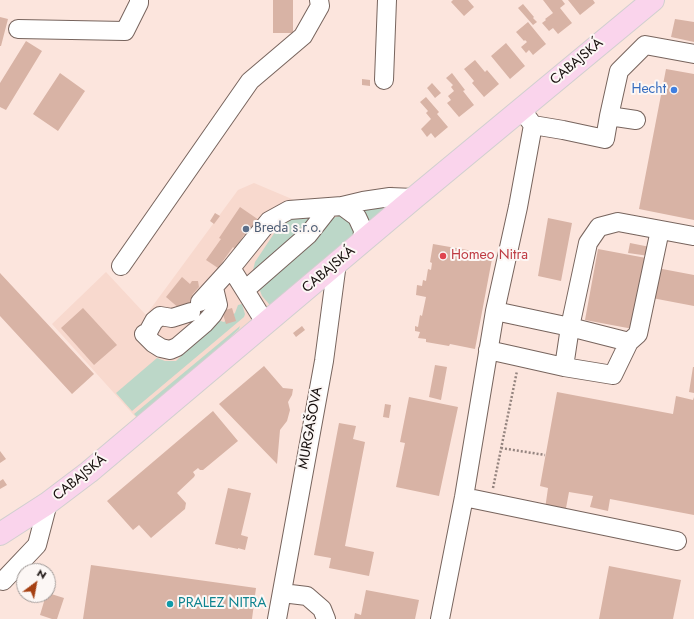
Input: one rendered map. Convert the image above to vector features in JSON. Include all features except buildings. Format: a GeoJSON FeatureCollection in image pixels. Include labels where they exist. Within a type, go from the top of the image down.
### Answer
{"type":"FeatureCollection","features":[{"type":"Feature","properties":{"kind":"main road","name":"CABAJSKÁ"},"geometry":{"type":"LineString","coordinates":[[0,534],[48,504],[107,457],[414,198],[527,117],[653,0]]}},
{"type":"Feature","properties":{"kind":"street"},"geometry":{"type":"LineString","coordinates":[[18,29],[125,31],[139,3],[139,0]]}},
{"type":"Feature","properties":{"kind":"street"},"geometry":{"type":"LineString","coordinates":[[121,266],[250,81],[303,36],[320,6],[319,0]]}},
{"type":"Feature","properties":{"kind":"street"},"geometry":{"type":"LineString","coordinates":[[384,80],[387,0]]}},
{"type":"Feature","properties":{"kind":"street"},"geometry":{"type":"LineString","coordinates":[[440,619],[464,497],[494,311],[518,180],[527,117],[562,138],[605,139],[619,71],[645,45],[694,54]]}},
{"type":"Feature","properties":{"kind":"street"},"geometry":{"type":"LineString","coordinates":[[609,116],[636,120]]}},
{"type":"Feature","properties":{"kind":"street"},"geometry":{"type":"LineString","coordinates":[[214,288],[218,305],[213,314],[178,347],[170,350],[161,348],[153,343],[144,334],[148,332],[154,321],[160,316],[172,318],[196,307],[231,268],[268,220],[289,210],[336,206],[390,197],[414,198]]}},
{"type":"Feature","properties":{"kind":"street"},"geometry":{"type":"LineString","coordinates":[[336,206],[357,217],[363,230],[362,243]]}},
{"type":"Feature","properties":{"kind":"street"},"geometry":{"type":"LineString","coordinates":[[245,290],[308,235],[336,206]]}},
{"type":"Feature","properties":{"kind":"street"},"geometry":{"type":"LineString","coordinates":[[564,367],[570,327],[588,243],[599,227],[618,222],[693,236]]}},
{"type":"Feature","properties":{"kind":"street"},"geometry":{"type":"LineString","coordinates":[[488,350],[564,367],[613,375],[629,342],[638,334],[660,230]]}},
{"type":"Feature","properties":{"kind":"street","name":"MURGAŠOVA"},"geometry":{"type":"LineString","coordinates":[[277,619],[324,361],[337,264]]}},
{"type":"Feature","properties":{"kind":"street"},"geometry":{"type":"LineString","coordinates":[[231,268],[266,324]]}},
{"type":"Feature","properties":{"kind":"street"},"geometry":{"type":"LineString","coordinates":[[494,311],[570,327],[629,342]]}},
{"type":"Feature","properties":{"kind":"street"},"geometry":{"type":"LineString","coordinates":[[172,318],[187,338]]}},
{"type":"Feature","properties":{"kind":"street"},"geometry":{"type":"LineString","coordinates":[[464,497],[677,541]]}},
{"type":"Feature","properties":{"kind":"street"},"geometry":{"type":"LineString","coordinates":[[3,580],[37,545],[48,504]]}},
{"type":"Feature","properties":{"kind":"street"},"geometry":{"type":"LineString","coordinates":[[282,592],[307,596],[322,608],[326,619]]}},
{"type":"Feature","properties":{"kind":"path"},"geometry":{"type":"LineString","coordinates":[[490,502],[520,357]]}},
{"type":"Feature","properties":{"kind":"path"},"geometry":{"type":"LineString","coordinates":[[501,448],[545,455]]}},
{"type":"Feature","properties":{"kind":"shaded area"},"geometry":{"type":"Polygon","coordinates":[[[254,183],[299,202],[350,196],[393,186],[393,207],[140,422],[52,324],[106,272],[146,315],[238,190],[254,183]]]}},
{"type":"Feature","properties":{"kind":"green space"},"geometry":{"type":"Polygon","coordinates":[[[391,204],[369,225],[357,206],[391,204]]]}},
{"type":"Feature","properties":{"kind":"green space"},"geometry":{"type":"Polygon","coordinates":[[[299,215],[313,218],[255,273],[253,270],[255,262],[277,229],[287,220],[299,215]]]}},
{"type":"Feature","properties":{"kind":"green space"},"geometry":{"type":"Polygon","coordinates":[[[339,216],[347,218],[355,228],[354,237],[274,306],[269,304],[262,296],[259,288],[327,220],[339,216]]]}},
{"type":"Feature","properties":{"kind":"green space"},"geometry":{"type":"Polygon","coordinates":[[[242,304],[245,314],[244,317],[132,411],[116,393],[157,358],[165,361],[176,361],[217,320],[224,322],[235,313],[238,305],[242,304]]]}},
{"type":"Feature","properties":{"kind":"green space"},"geometry":{"type":"Polygon","coordinates":[[[240,326],[239,329],[216,351],[139,419],[134,414],[240,326]]]}},
{"type":"Feature","properties":{"kind":"place","name":"Hecht"},"geometry":{"type":"Point","coordinates":[674,90]}},
{"type":"Feature","properties":{"kind":"place","name":"Breda s.r.o."},"geometry":{"type":"Point","coordinates":[246,229]}},
{"type":"Feature","properties":{"kind":"place","name":"Homeo Nitra"},"geometry":{"type":"Point","coordinates":[443,256]}},
{"type":"Feature","properties":{"kind":"place","name":"PRALEZ NITRA"},"geometry":{"type":"Point","coordinates":[170,604]}}]}
